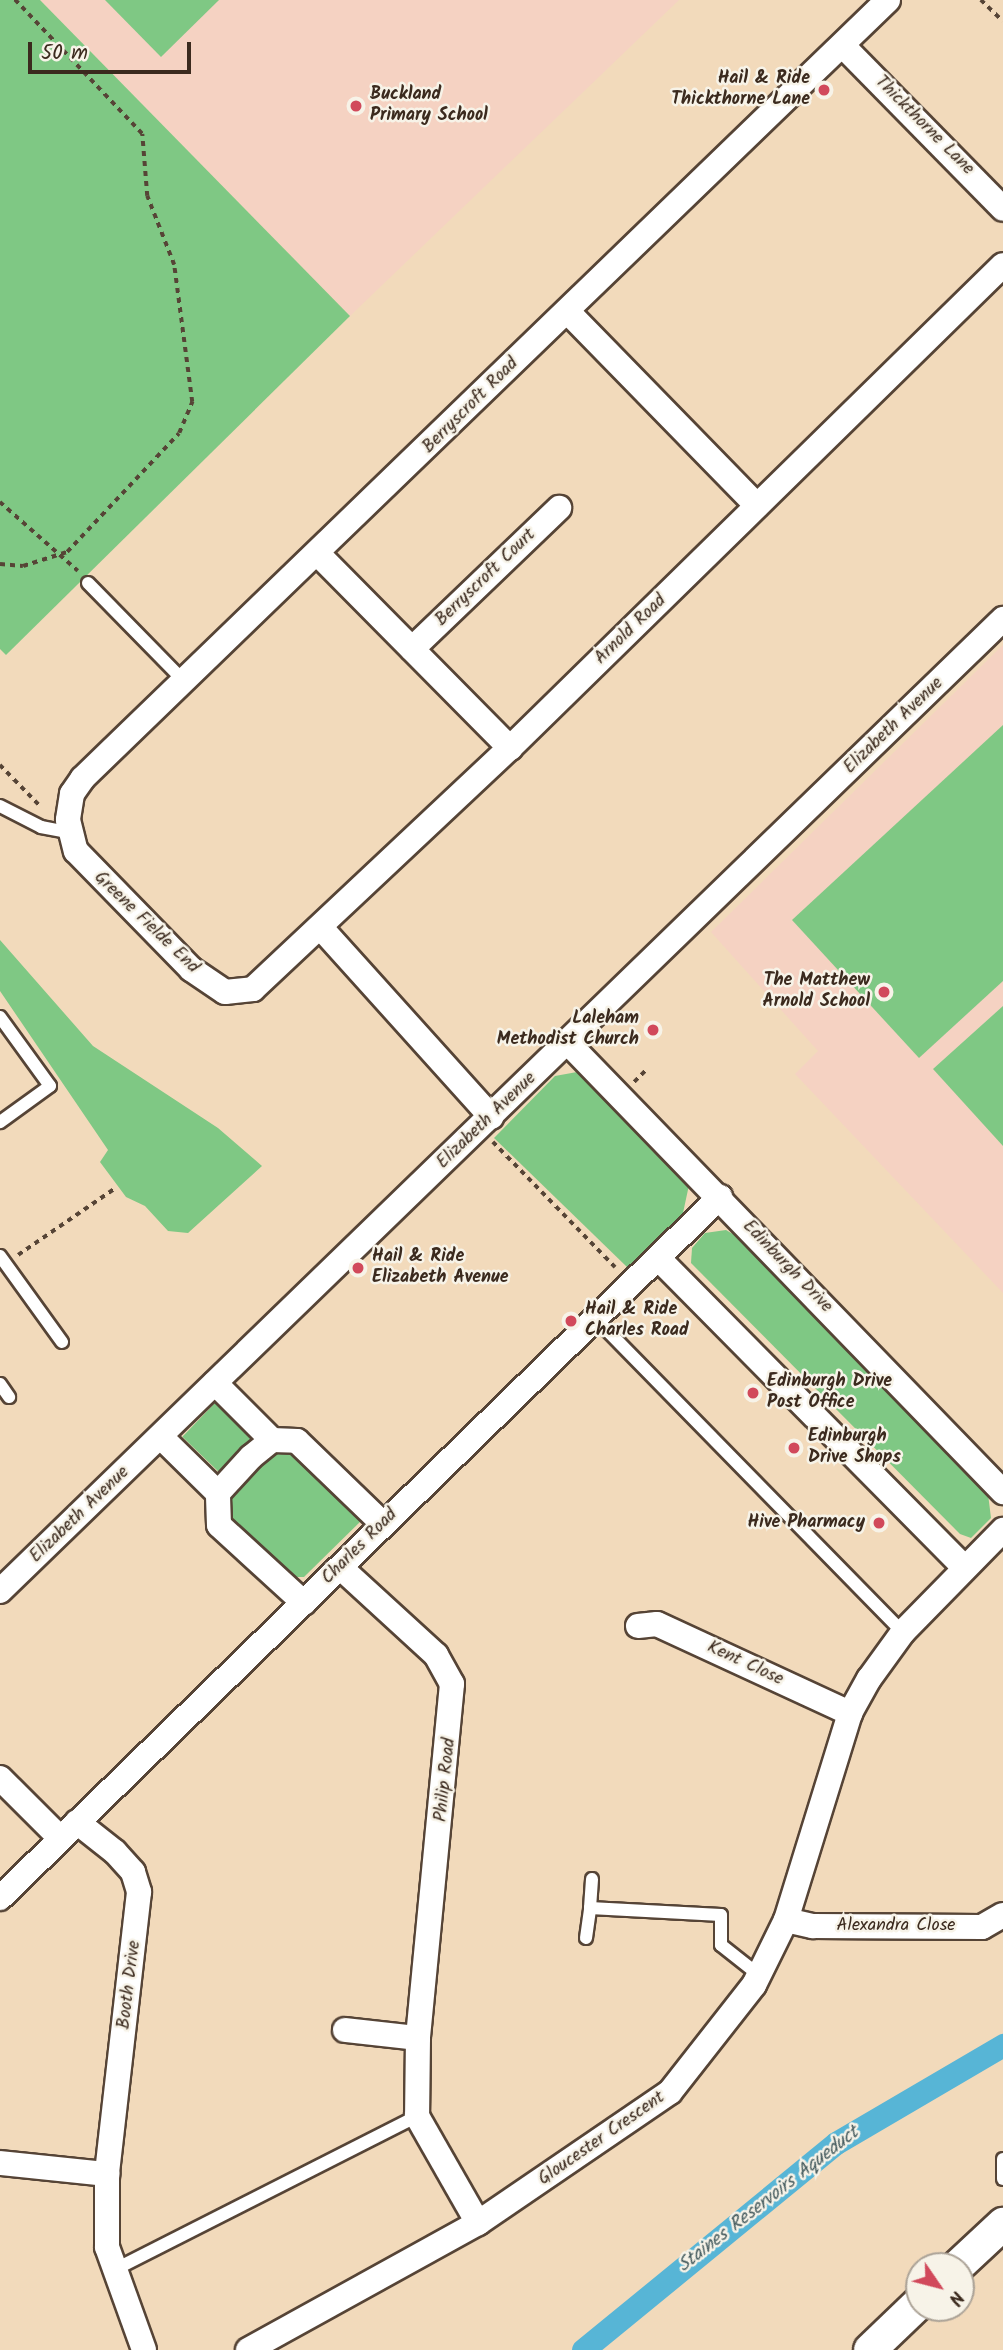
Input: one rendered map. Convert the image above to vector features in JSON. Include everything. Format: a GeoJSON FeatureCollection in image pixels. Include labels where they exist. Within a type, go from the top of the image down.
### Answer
{"type":"FeatureCollection","features":[{"type":"Feature","properties":{"kind":"street","name":"Berryscroft Road"},"geometry":{"type":"LineString","coordinates":[[68,826],[72,794],[83,778],[320,555],[888,0]]}},
{"type":"Feature","properties":{"kind":"street","name":"Thickthorne Lane"},"geometry":{"type":"LineString","coordinates":[[843,46],[1003,209]]}},
{"type":"Feature","properties":{"kind":"street","name":"Arnold Road"},"geometry":{"type":"LineString","coordinates":[[253,989],[322,929],[510,748],[1003,265]]}},
{"type":"Feature","properties":{"kind":"street"},"geometry":{"type":"LineString","coordinates":[[567,311],[757,506]]}},
{"type":"Feature","properties":{"kind":"street","name":"Berryscroft Court"},"geometry":{"type":"LineString","coordinates":[[412,649],[559,508]]}},
{"type":"Feature","properties":{"kind":"street"},"geometry":{"type":"LineString","coordinates":[[320,555],[510,748]]}},
{"type":"Feature","properties":{"kind":"street","name":"Elizabeth Avenue"},"geometry":{"type":"LineString","coordinates":[[0,1591],[569,1044],[1003,619]]}},
{"type":"Feature","properties":{"kind":"street","name":"Greene Fielde End"},"geometry":{"type":"LineString","coordinates":[[68,826],[91,869],[191,969],[225,992],[253,989]]}},
{"type":"Feature","properties":{"kind":"street"},"geometry":{"type":"LineString","coordinates":[[322,929],[485,1122]]}},
{"type":"Feature","properties":{"kind":"street","name":"Edinburgh Drive"},"geometry":{"type":"LineString","coordinates":[[569,1044],[1003,1492]]}},
{"type":"Feature","properties":{"kind":"street","name":"Charles Road"},"geometry":{"type":"LineString","coordinates":[[0,1898],[341,1567],[382,1523],[633,1286],[720,1197]]}},
{"type":"Feature","properties":{"kind":"street"},"geometry":{"type":"LineString","coordinates":[[659,1258],[964,1567]]}},
{"type":"Feature","properties":{"kind":"street"},"geometry":{"type":"LineString","coordinates":[[215,1383],[272,1440]]}},
{"type":"Feature","properties":{"kind":"street"},"geometry":{"type":"LineString","coordinates":[[161,1437],[218,1493],[219,1525],[304,1603]]}},
{"type":"Feature","properties":{"kind":"street"},"geometry":{"type":"LineString","coordinates":[[218,1493],[272,1440],[285,1437],[309,1450],[382,1523]]}},
{"type":"Feature","properties":{"kind":"street","name":"Gloucester Crescent"},"geometry":{"type":"LineString","coordinates":[[248,2350],[478,2223],[670,2092],[715,2043],[759,1975],[786,1920],[850,1713],[903,1632],[1003,1530]]}},
{"type":"Feature","properties":{"kind":"street","name":"Philip Road"},"geometry":{"type":"LineString","coordinates":[[341,1567],[436,1655],[452,1684],[418,2038],[417,2116]]}},
{"type":"Feature","properties":{"kind":"street","name":"Kent Close"},"geometry":{"type":"LineString","coordinates":[[638,1626],[657,1624],[850,1713]]}},
{"type":"Feature","properties":{"kind":"street","name":"Booth Drive"},"geometry":{"type":"LineString","coordinates":[[0,1778],[68,1830],[124,1862],[139,1892],[107,2174],[114,2270],[144,2350]]}},
{"type":"Feature","properties":{"kind":"street","name":"Alexandra Close"},"geometry":{"type":"LineString","coordinates":[[786,1920],[813,1926],[982,1927],[1003,1915]]}},
{"type":"Feature","properties":{"kind":"street"},"geometry":{"type":"LineString","coordinates":[[345,2030],[418,2038]]}},
{"type":"Feature","properties":{"kind":"street"},"geometry":{"type":"LineString","coordinates":[[417,2116],[478,2223]]}},
{"type":"Feature","properties":{"kind":"street"},"geometry":{"type":"LineString","coordinates":[[0,2163],[107,2174]]}},
{"type":"Feature","properties":{"kind":"street"},"geometry":{"type":"LineString","coordinates":[[973,2252],[1003,2224]]}},
{"type":"Feature","properties":{"kind":"street"},"geometry":{"type":"LineString","coordinates":[[870,2350],[905,2317]]}},
{"type":"Feature","properties":{"kind":"lane"},"geometry":{"type":"LineString","coordinates":[[88,583],[184,681]]}},
{"type":"Feature","properties":{"kind":"lane"},"geometry":{"type":"LineString","coordinates":[[0,806],[41,827],[68,826]]}},
{"type":"Feature","properties":{"kind":"lane"},"geometry":{"type":"LineString","coordinates":[[0,1017],[50,1086],[0,1122]]}},
{"type":"Feature","properties":{"kind":"lane"},"geometry":{"type":"LineString","coordinates":[[4,1259],[62,1342]]}},
{"type":"Feature","properties":{"kind":"lane"},"geometry":{"type":"LineString","coordinates":[[597,1320],[903,1632]]}},
{"type":"Feature","properties":{"kind":"lane"},"geometry":{"type":"LineString","coordinates":[[0,1384],[9,1397]]}},
{"type":"Feature","properties":{"kind":"lane"},"geometry":{"type":"LineString","coordinates":[[586,1938],[592,1879]]}},
{"type":"Feature","properties":{"kind":"lane"},"geometry":{"type":"LineString","coordinates":[[590,1908],[721,1915],[721,1945],[759,1975]]}},
{"type":"Feature","properties":{"kind":"lane"},"geometry":{"type":"LineString","coordinates":[[114,2270],[417,2116]]}},
{"type":"Feature","properties":{"kind":"lane"},"geometry":{"type":"LineString","coordinates":[[1003,2160],[1003,2179]]}},
{"type":"Feature","properties":{"kind":"path"},"geometry":{"type":"LineString","coordinates":[[0,564],[23,566],[60,554],[179,433],[192,402],[174,265],[147,196],[142,134],[15,0]]}},
{"type":"Feature","properties":{"kind":"path"},"geometry":{"type":"LineString","coordinates":[[981,0],[1003,21]]}},
{"type":"Feature","properties":{"kind":"path"},"geometry":{"type":"LineString","coordinates":[[0,502],[60,554],[88,583]]}},
{"type":"Feature","properties":{"kind":"path"},"geometry":{"type":"LineString","coordinates":[[0,765],[40,806],[68,826]]}},
{"type":"Feature","properties":{"kind":"path"},"geometry":{"type":"LineString","coordinates":[[485,1122],[633,1286]]}},
{"type":"Feature","properties":{"kind":"path"},"geometry":{"type":"LineString","coordinates":[[4,1259],[114,1189]]}},
{"type":"Feature","properties":{"kind":"shaded area","name":"Buckland Primary School"},"geometry":{"type":"Polygon","coordinates":[[[40,0],[679,0],[350,316],[40,0]]]}},
{"type":"Feature","properties":{"kind":"shaded area","name":"The Matthew Arnold School"},"geometry":{"type":"Polygon","coordinates":[[[1003,645],[1003,1293],[795,1074],[818,1051],[711,932],[1003,645]]]}},
{"type":"Feature","properties":{"kind":"green space"},"geometry":{"type":"Polygon","coordinates":[[[0,0],[40,0],[350,316],[6,655],[0,649],[0,0]]]}},
{"type":"Feature","properties":{"kind":"green space"},"geometry":{"type":"Polygon","coordinates":[[[105,0],[219,0],[161,57],[105,0]]]}},
{"type":"Feature","properties":{"kind":"green space"},"geometry":{"type":"Polygon","coordinates":[[[1003,725],[1003,981],[919,1058],[792,920],[1003,725]]]}},
{"type":"Feature","properties":{"kind":"green space"},"geometry":{"type":"Polygon","coordinates":[[[0,940],[93,1046],[218,1128],[262,1166],[188,1233],[168,1231],[145,1206],[126,1197],[100,1162],[108,1150],[0,991],[0,940]]]}},
{"type":"Feature","properties":{"kind":"green space"},"geometry":{"type":"Polygon","coordinates":[[[1003,1006],[1003,1146],[933,1069],[1003,1006]]]}},
{"type":"Feature","properties":{"kind":"green space"},"geometry":{"type":"Polygon","coordinates":[[[577,1072],[689,1185],[683,1213],[628,1268],[494,1138],[555,1076],[577,1072]]]}},
{"type":"Feature","properties":{"kind":"green space"},"geometry":{"type":"Polygon","coordinates":[[[726,1230],[743,1240],[988,1494],[991,1518],[971,1538],[960,1534],[691,1263],[692,1248],[705,1233],[726,1230]]]}},
{"type":"Feature","properties":{"kind":"green space"},"geometry":{"type":"Polygon","coordinates":[[[215,1403],[254,1441],[221,1474],[182,1437],[215,1403]]]}},
{"type":"Feature","properties":{"kind":"green space"},"geometry":{"type":"Polygon","coordinates":[[[278,1448],[287,1448],[364,1518],[304,1577],[291,1577],[228,1516],[228,1498],[278,1448]]]}},
{"type":"Feature","properties":{"kind":"waterway","name":"Staines Reservoirs Aqueduct"},"geometry":{"type":"LineString","coordinates":[[583,2350],[836,2143],[1003,2045]]}},
{"type":"Feature","properties":{"kind":"place","name":"Hail & Ride Thickthorne Lane"},"geometry":{"type":"Point","coordinates":[824,90]}},
{"type":"Feature","properties":{"kind":"place","name":"Buckland Primary School"},"geometry":{"type":"Point","coordinates":[356,106]}},
{"type":"Feature","properties":{"kind":"place","name":"The Matthew Arnold School"},"geometry":{"type":"Point","coordinates":[884,992]}},
{"type":"Feature","properties":{"kind":"place","name":"Laleham Methodist Church"},"geometry":{"type":"Point","coordinates":[653,1030]}},
{"type":"Feature","properties":{"kind":"place","name":"Hail & Ride Elizabeth Avenue"},"geometry":{"type":"Point","coordinates":[358,1268]}},
{"type":"Feature","properties":{"kind":"place","name":"Hail & Ride Charles Road"},"geometry":{"type":"Point","coordinates":[571,1321]}},
{"type":"Feature","properties":{"kind":"place","name":"Edinburgh Drive Post Office"},"geometry":{"type":"Point","coordinates":[753,1393]}},
{"type":"Feature","properties":{"kind":"place","name":"Edinburgh Drive Shops"},"geometry":{"type":"Point","coordinates":[794,1448]}},
{"type":"Feature","properties":{"kind":"place","name":"Hive Pharmacy"},"geometry":{"type":"Point","coordinates":[879,1523]}}]}
